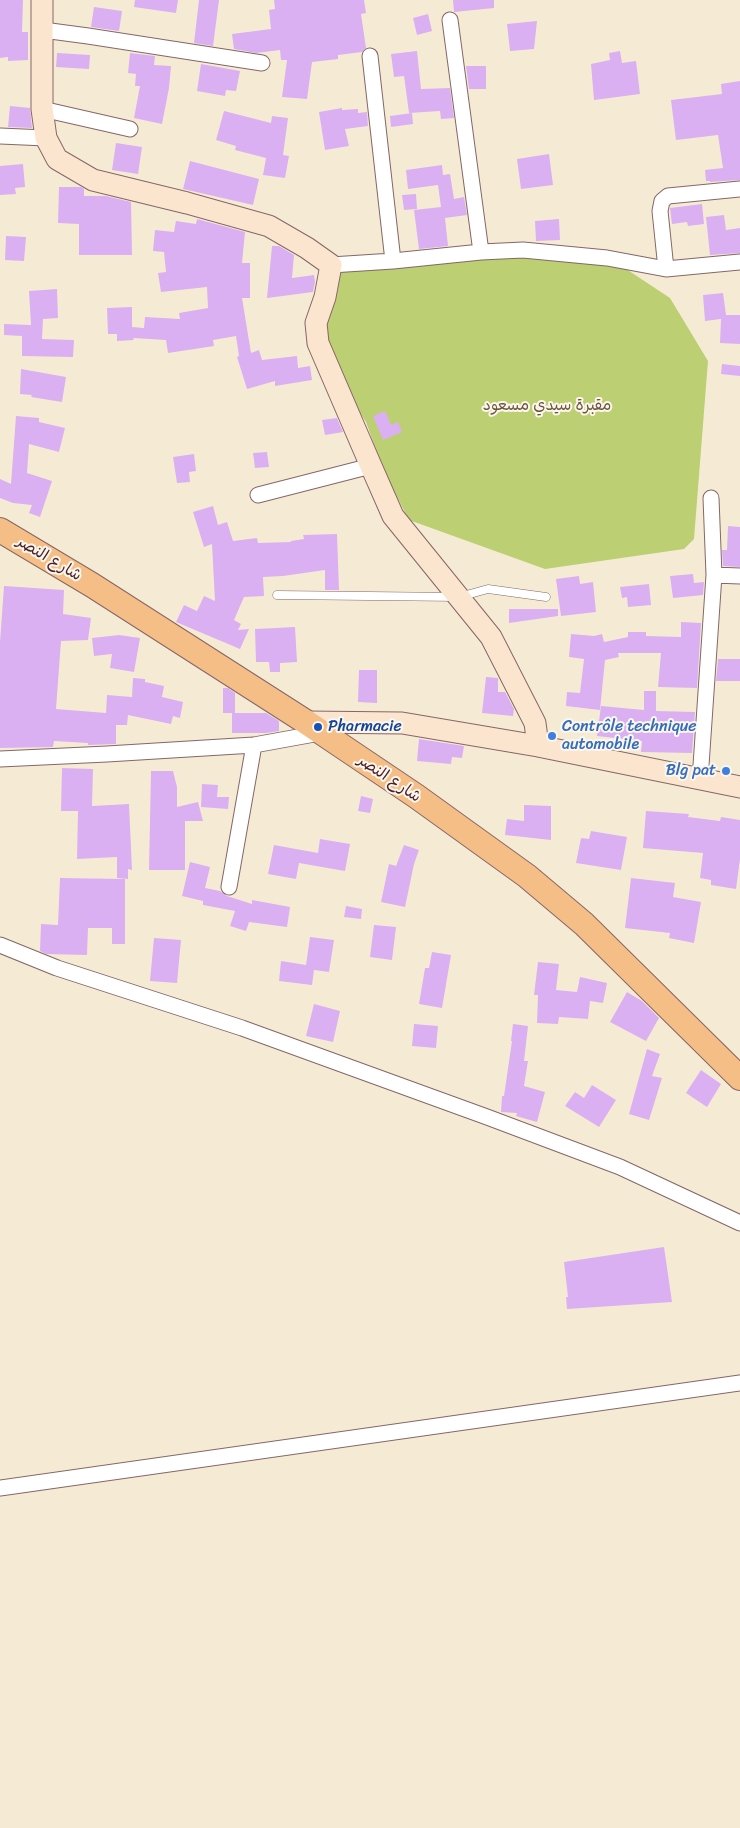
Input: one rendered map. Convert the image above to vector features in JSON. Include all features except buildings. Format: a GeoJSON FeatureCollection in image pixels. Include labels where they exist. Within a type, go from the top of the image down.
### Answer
{"type":"FeatureCollection","features":[{"type":"Feature","properties":{"kind":"main road","name":"شارع النصر"},"geometry":{"type":"LineString","coordinates":[[0,530],[92,585],[313,727],[416,796],[527,876],[584,924],[740,1078]]}},
{"type":"Feature","properties":{"kind":"street"},"geometry":{"type":"LineString","coordinates":[[42,0],[42,109],[46,138],[58,159],[93,180],[188,203],[268,226],[331,264],[393,262],[481,252],[523,250],[607,258],[666,269],[740,262]]}},
{"type":"Feature","properties":{"kind":"street"},"geometry":{"type":"LineString","coordinates":[[450,20],[481,252]]}},
{"type":"Feature","properties":{"kind":"street"},"geometry":{"type":"LineString","coordinates":[[43,30],[262,64]]}},
{"type":"Feature","properties":{"kind":"street"},"geometry":{"type":"LineString","coordinates":[[370,56],[393,262]]}},
{"type":"Feature","properties":{"kind":"street"},"geometry":{"type":"LineString","coordinates":[[42,109],[130,129]]}},
{"type":"Feature","properties":{"kind":"street"},"geometry":{"type":"LineString","coordinates":[[0,136],[46,138]]}},
{"type":"Feature","properties":{"kind":"street"},"geometry":{"type":"LineString","coordinates":[[666,269],[660,211],[662,201],[668,196],[740,189]]}},
{"type":"Feature","properties":{"kind":"street"},"geometry":{"type":"LineString","coordinates":[[331,264],[325,297],[316,323],[318,343],[393,516],[491,637],[535,723],[538,746]]}},
{"type":"Feature","properties":{"kind":"street"},"geometry":{"type":"LineString","coordinates":[[258,495],[371,466]]}},
{"type":"Feature","properties":{"kind":"street"},"geometry":{"type":"LineString","coordinates":[[700,780],[714,575],[711,498]]}},
{"type":"Feature","properties":{"kind":"street"},"geometry":{"type":"LineString","coordinates":[[714,575],[740,576]]}},
{"type":"Feature","properties":{"kind":"street"},"geometry":{"type":"LineString","coordinates":[[0,759],[254,745],[313,727],[402,723],[538,746],[740,787]]}},
{"type":"Feature","properties":{"kind":"street"},"geometry":{"type":"LineString","coordinates":[[229,887],[254,745]]}},
{"type":"Feature","properties":{"kind":"street"},"geometry":{"type":"LineString","coordinates":[[0,945],[57,968],[242,1028],[620,1167],[740,1223]]}},
{"type":"Feature","properties":{"kind":"street"},"geometry":{"type":"LineString","coordinates":[[0,1488],[740,1383]]}},
{"type":"Feature","properties":{"kind":"lane"},"geometry":{"type":"LineString","coordinates":[[277,595],[459,597],[488,589],[546,597]]}},
{"type":"Feature","properties":{"kind":"green space","name":"مقبرة سيدي مسعود"},"geometry":{"type":"Polygon","coordinates":[[[470,249],[611,259],[670,298],[708,361],[694,539],[684,549],[545,569],[409,520],[384,472],[366,422],[337,378],[320,331],[330,284],[351,263],[470,249]]]}},
{"type":"Feature","properties":{"kind":"place","name":"Pharmacie"},"geometry":{"type":"Point","coordinates":[318,727]}},
{"type":"Feature","properties":{"kind":"place","name":"Contrôle technique automobile"},"geometry":{"type":"Point","coordinates":[552,736]}},
{"type":"Feature","properties":{"kind":"place","name":"Blg pat"},"geometry":{"type":"Point","coordinates":[726,771]}}]}
